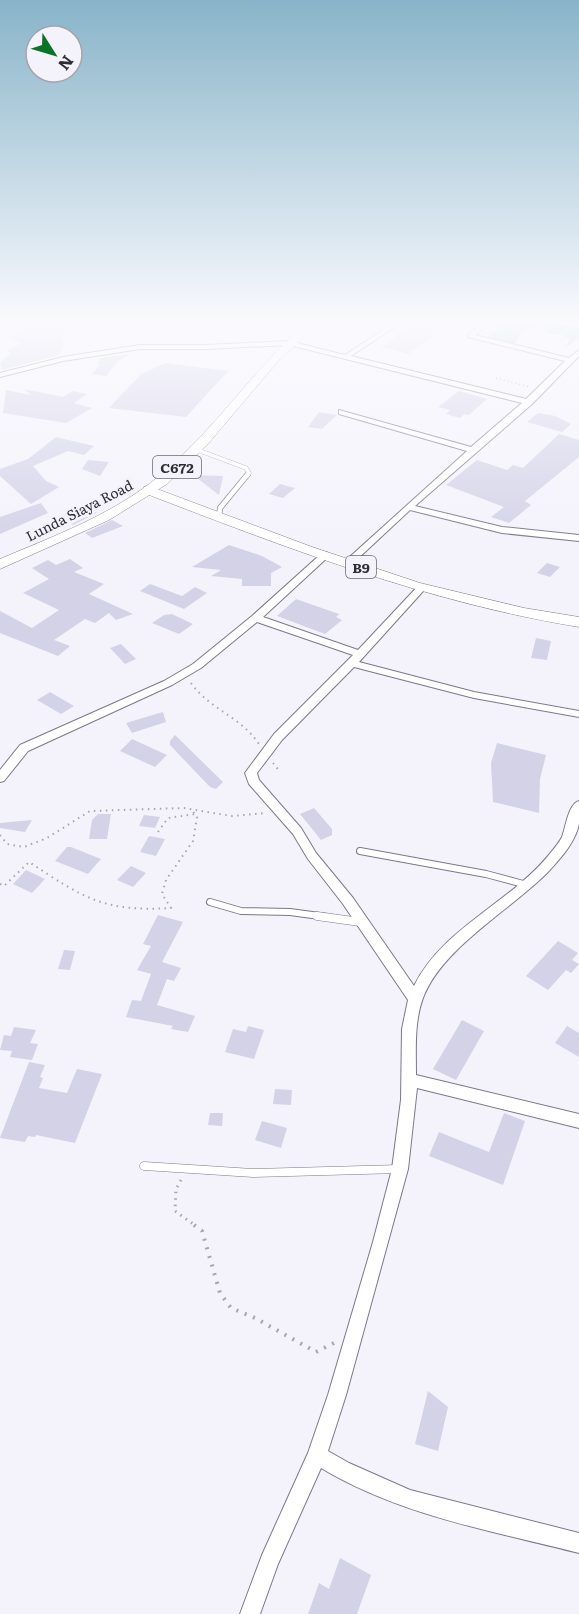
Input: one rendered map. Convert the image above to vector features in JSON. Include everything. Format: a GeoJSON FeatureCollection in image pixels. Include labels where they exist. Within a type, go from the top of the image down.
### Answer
{"type":"FeatureCollection","features":[{"type":"Feature","properties":{"kind":"main road","name":"Lunda Siaya Road"},"geometry":{"type":"LineString","coordinates":[[0,564],[78,530],[149,490],[195,449],[243,395]]}},
{"type":"Feature","properties":{"kind":"main road","name":"B9"},"geometry":{"type":"LineString","coordinates":[[149,490],[325,555],[422,587],[513,611],[579,622]]}},
{"type":"Feature","properties":{"kind":"street"},"geometry":{"type":"LineString","coordinates":[[502,395],[528,402]]}},
{"type":"Feature","properties":{"kind":"street"},"geometry":{"type":"LineString","coordinates":[[348,563],[535,395]]}},
{"type":"Feature","properties":{"kind":"street"},"geometry":{"type":"LineString","coordinates":[[342,412],[473,450]]}},
{"type":"Feature","properties":{"kind":"street"},"geometry":{"type":"LineString","coordinates":[[408,507],[502,530],[579,538]]}},
{"type":"Feature","properties":{"kind":"street"},"geometry":{"type":"LineString","coordinates":[[0,778],[24,748],[185,673],[207,658],[256,618],[325,555]]}},
{"type":"Feature","properties":{"kind":"street"},"geometry":{"type":"LineString","coordinates":[[415,999],[297,831],[253,781],[251,773],[265,752],[422,587]]}},
{"type":"Feature","properties":{"kind":"street"},"geometry":{"type":"LineString","coordinates":[[256,618],[360,654]]}},
{"type":"Feature","properties":{"kind":"street"},"geometry":{"type":"LineString","coordinates":[[352,663],[474,695],[579,714]]}},
{"type":"Feature","properties":{"kind":"street"},"geometry":{"type":"LineString","coordinates":[[250,1614],[268,1562],[317,1455],[355,1332],[400,1168],[411,1080],[407,1059],[409,1029],[415,999],[428,972],[445,952],[527,885],[552,860],[567,840],[579,806]]}},
{"type":"Feature","properties":{"kind":"street"},"geometry":{"type":"LineString","coordinates":[[411,1080],[579,1121]]}},
{"type":"Feature","properties":{"kind":"street"},"geometry":{"type":"LineString","coordinates":[[317,1455],[342,1470],[409,1500],[579,1543]]}},
{"type":"Feature","properties":{"kind":"lane"},"geometry":{"type":"LineString","coordinates":[[195,449],[246,468],[249,473],[220,508],[219,517]]}},
{"type":"Feature","properties":{"kind":"lane"},"geometry":{"type":"LineString","coordinates":[[360,851],[486,874],[527,885]]}},
{"type":"Feature","properties":{"kind":"lane"},"geometry":{"type":"LineString","coordinates":[[210,902],[241,911],[290,912],[361,922]]}},
{"type":"Feature","properties":{"kind":"lane"},"geometry":{"type":"LineString","coordinates":[[144,1167],[253,1173],[400,1168]]}},
{"type":"Feature","properties":{"kind":"path"},"geometry":{"type":"LineString","coordinates":[[185,673],[200,696],[247,727],[265,752]]}},
{"type":"Feature","properties":{"kind":"path"},"geometry":{"type":"LineString","coordinates":[[0,835],[7,844],[24,847],[47,838],[90,811],[184,808],[232,816],[278,810]]}},
{"type":"Feature","properties":{"kind":"path"},"geometry":{"type":"LineString","coordinates":[[0,884],[4,886],[29,862],[81,897],[104,907],[133,911],[171,908],[162,894],[166,880],[193,841],[198,817],[192,810]]}},
{"type":"Feature","properties":{"kind":"path"},"geometry":{"type":"LineString","coordinates":[[158,832],[168,818],[195,814]]}},
{"type":"Feature","properties":{"kind":"path"},"geometry":{"type":"LineString","coordinates":[[185,1169],[176,1189],[175,1211],[202,1231],[220,1293],[231,1308],[255,1318],[316,1352],[355,1332]]}},
{"type":"Feature","properties":{"kind":"building"},"geometry":{"type":"Polygon","coordinates":[[[5,395],[85,395],[74,403],[92,408],[66,423],[3,413],[5,395]]]}},
{"type":"Feature","properties":{"kind":"building"},"geometry":{"type":"Polygon","coordinates":[[[121,395],[206,395],[186,417],[109,408],[121,395]]]}},
{"type":"Feature","properties":{"kind":"building"},"geometry":{"type":"Polygon","coordinates":[[[453,395],[474,395],[487,399],[469,415],[464,414],[460,418],[446,414],[450,410],[438,407],[453,395]]]}},
{"type":"Feature","properties":{"kind":"building"},"geometry":{"type":"Polygon","coordinates":[[[319,412],[337,415],[322,429],[308,427],[319,412]]]}},
{"type":"Feature","properties":{"kind":"building"},"geometry":{"type":"Polygon","coordinates":[[[538,413],[555,416],[571,424],[562,432],[527,422],[538,413]]]}},
{"type":"Feature","properties":{"kind":"building"},"geometry":{"type":"Polygon","coordinates":[[[559,434],[579,440],[579,457],[525,501],[531,505],[509,523],[491,517],[504,507],[446,485],[477,460],[507,470],[513,465],[523,468],[559,434]]]}},
{"type":"Feature","properties":{"kind":"building"},"geometry":{"type":"Polygon","coordinates":[[[56,437],[94,446],[84,455],[68,451],[33,466],[46,481],[59,487],[31,504],[0,476],[0,469],[28,459],[56,437]]]}},
{"type":"Feature","properties":{"kind":"building"},"geometry":{"type":"Polygon","coordinates":[[[88,460],[109,462],[100,476],[82,469],[88,460]]]}},
{"type":"Feature","properties":{"kind":"building"},"geometry":{"type":"Polygon","coordinates":[[[193,475],[223,476],[219,495],[193,475]]]}},
{"type":"Feature","properties":{"kind":"building"},"geometry":{"type":"Polygon","coordinates":[[[280,484],[295,488],[283,498],[269,494],[280,484]]]}},
{"type":"Feature","properties":{"kind":"building"},"geometry":{"type":"Polygon","coordinates":[[[41,503],[48,513],[0,534],[0,517],[41,503]]]}},
{"type":"Feature","properties":{"kind":"building"},"geometry":{"type":"Polygon","coordinates":[[[84,507],[97,513],[73,525],[63,520],[84,507]]]}},
{"type":"Feature","properties":{"kind":"building"},"geometry":{"type":"Polygon","coordinates":[[[112,520],[123,526],[92,538],[85,533],[112,520]]]}},
{"type":"Feature","properties":{"kind":"building"},"geometry":{"type":"Polygon","coordinates":[[[229,545],[262,556],[282,567],[271,573],[271,586],[242,586],[242,579],[211,576],[221,570],[192,567],[229,545]]]}},
{"type":"Feature","properties":{"kind":"building"},"geometry":{"type":"Polygon","coordinates":[[[70,559],[83,568],[74,572],[104,584],[89,594],[133,614],[116,620],[109,613],[95,623],[85,619],[54,640],[70,646],[58,656],[0,633],[0,611],[32,628],[59,610],[23,593],[49,579],[32,568],[48,560],[56,565],[70,559]]]}},
{"type":"Feature","properties":{"kind":"building"},"geometry":{"type":"Polygon","coordinates":[[[547,563],[560,567],[550,577],[537,573],[547,563]]]}},
{"type":"Feature","properties":{"kind":"building"},"geometry":{"type":"Polygon","coordinates":[[[150,584],[182,596],[195,587],[207,593],[184,609],[140,591],[150,584]]]}},
{"type":"Feature","properties":{"kind":"building"},"geometry":{"type":"Polygon","coordinates":[[[296,599],[339,614],[336,617],[342,620],[325,634],[277,616],[296,599]]]}},
{"type":"Feature","properties":{"kind":"building"},"geometry":{"type":"Polygon","coordinates":[[[172,614],[193,624],[179,634],[152,623],[164,615],[172,614]]]}},
{"type":"Feature","properties":{"kind":"building"},"geometry":{"type":"Polygon","coordinates":[[[536,638],[551,641],[547,660],[531,658],[536,638]]]}},
{"type":"Feature","properties":{"kind":"building"},"geometry":{"type":"Polygon","coordinates":[[[121,644],[136,659],[125,664],[110,648],[121,644]]]}},
{"type":"Feature","properties":{"kind":"building"},"geometry":{"type":"Polygon","coordinates":[[[50,692],[74,706],[61,714],[37,700],[50,692]]]}},
{"type":"Feature","properties":{"kind":"building"},"geometry":{"type":"Polygon","coordinates":[[[163,712],[166,722],[132,733],[126,723],[163,712]]]}},
{"type":"Feature","properties":{"kind":"building"},"geometry":{"type":"Polygon","coordinates":[[[175,735],[223,782],[216,789],[210,787],[170,745],[175,735]]]}},
{"type":"Feature","properties":{"kind":"building"},"geometry":{"type":"Polygon","coordinates":[[[132,739],[167,755],[155,767],[120,751],[132,739]]]}},
{"type":"Feature","properties":{"kind":"building"},"geometry":{"type":"Polygon","coordinates":[[[497,743],[546,755],[540,779],[539,813],[493,802],[491,763],[497,743]]]}},
{"type":"Feature","properties":{"kind":"building"},"geometry":{"type":"Polygon","coordinates":[[[314,808],[332,829],[332,835],[321,840],[300,814],[314,808]]]}},
{"type":"Feature","properties":{"kind":"building"},"geometry":{"type":"Polygon","coordinates":[[[98,814],[111,814],[107,839],[89,839],[92,820],[98,814]]]}},
{"type":"Feature","properties":{"kind":"building"},"geometry":{"type":"Polygon","coordinates":[[[144,815],[160,817],[155,828],[139,826],[144,815]]]}},
{"type":"Feature","properties":{"kind":"building"},"geometry":{"type":"Polygon","coordinates":[[[32,820],[25,832],[0,828],[0,823],[32,820]]]}},
{"type":"Feature","properties":{"kind":"building"},"geometry":{"type":"Polygon","coordinates":[[[149,836],[165,839],[156,856],[140,852],[149,836]]]}},
{"type":"Feature","properties":{"kind":"building"},"geometry":{"type":"Polygon","coordinates":[[[67,847],[101,859],[88,874],[55,861],[67,847]]]}},
{"type":"Feature","properties":{"kind":"building"},"geometry":{"type":"Polygon","coordinates":[[[131,866],[146,873],[133,887],[117,880],[131,866]]]}},
{"type":"Feature","properties":{"kind":"building"},"geometry":{"type":"Polygon","coordinates":[[[26,870],[45,879],[32,893],[13,884],[26,870]]]}},
{"type":"Feature","properties":{"kind":"building"},"geometry":{"type":"Polygon","coordinates":[[[158,915],[183,922],[162,962],[181,968],[174,981],[167,979],[157,1005],[195,1016],[188,1032],[171,1029],[173,1026],[126,1017],[132,1000],[141,1001],[151,974],[137,970],[151,946],[143,944],[158,915]]]}},
{"type":"Feature","properties":{"kind":"building"},"geometry":{"type":"Polygon","coordinates":[[[558,941],[578,953],[572,960],[579,964],[571,973],[566,970],[548,990],[526,976],[558,941]]]}},
{"type":"Feature","properties":{"kind":"building"},"geometry":{"type":"Polygon","coordinates":[[[64,950],[75,951],[70,970],[58,969],[64,950]]]}},
{"type":"Feature","properties":{"kind":"building"},"geometry":{"type":"Polygon","coordinates":[[[462,1020],[484,1031],[456,1080],[433,1069],[462,1020]]]}},
{"type":"Feature","properties":{"kind":"building"},"geometry":{"type":"Polygon","coordinates":[[[248,1026],[264,1030],[254,1059],[225,1052],[233,1029],[246,1032],[248,1026]]]}},
{"type":"Feature","properties":{"kind":"building"},"geometry":{"type":"Polygon","coordinates":[[[567,1026],[579,1033],[579,1057],[555,1043],[567,1026]]]}},
{"type":"Feature","properties":{"kind":"building"},"geometry":{"type":"Polygon","coordinates":[[[14,1027],[36,1030],[30,1043],[38,1044],[32,1060],[10,1057],[12,1051],[0,1050],[4,1035],[11,1036],[14,1027]]]}},
{"type":"Feature","properties":{"kind":"building"},"geometry":{"type":"Polygon","coordinates":[[[29,1062],[45,1065],[40,1077],[43,1078],[39,1088],[67,1093],[77,1069],[102,1074],[75,1143],[36,1135],[35,1137],[28,1136],[25,1142],[0,1138],[29,1062]]]}},
{"type":"Feature","properties":{"kind":"building"},"geometry":{"type":"Polygon","coordinates":[[[275,1089],[292,1090],[291,1105],[273,1104],[275,1089]]]}},
{"type":"Feature","properties":{"kind":"building"},"geometry":{"type":"Polygon","coordinates":[[[210,1113],[223,1113],[222,1126],[208,1125],[210,1113]]]}},
{"type":"Feature","properties":{"kind":"building"},"geometry":{"type":"Polygon","coordinates":[[[504,1113],[525,1121],[503,1185],[429,1156],[439,1132],[489,1152],[504,1113]]]}},
{"type":"Feature","properties":{"kind":"building"},"geometry":{"type":"Polygon","coordinates":[[[262,1121],[287,1128],[281,1148],[255,1140],[262,1121]]]}},
{"type":"Feature","properties":{"kind":"building"},"geometry":{"type":"Polygon","coordinates":[[[428,1391],[448,1407],[438,1451],[415,1444],[428,1391]]]}},
{"type":"Feature","properties":{"kind":"building"},"geometry":{"type":"Polygon","coordinates":[[[340,1558],[371,1575],[357,1614],[308,1614],[319,1583],[329,1589],[340,1558]]]}}]}
